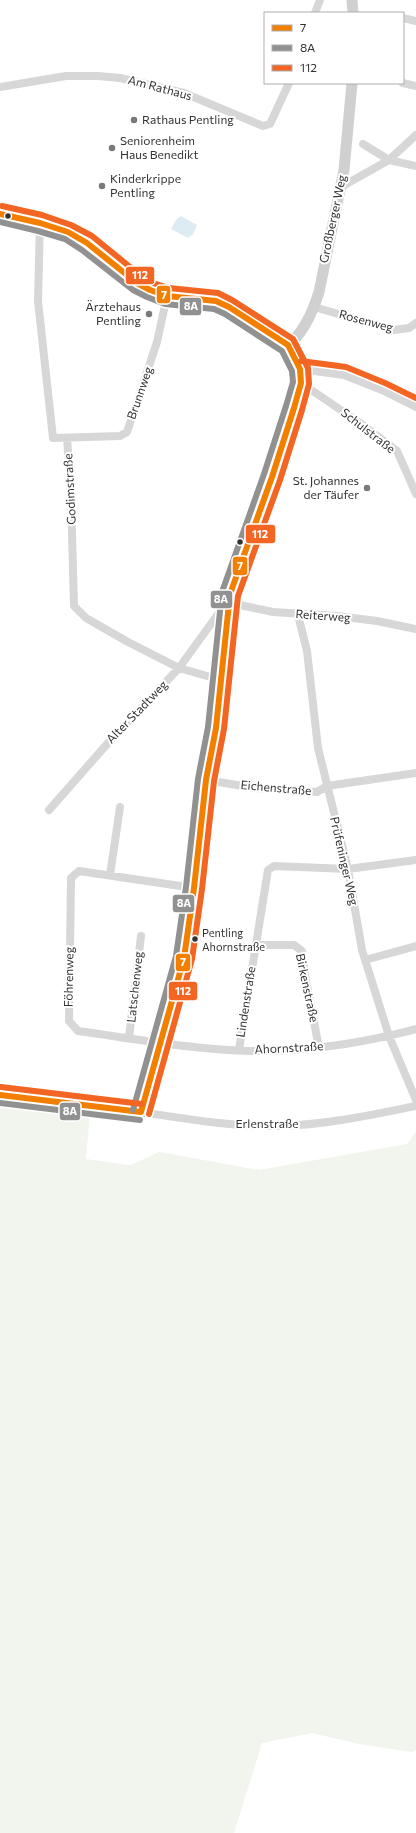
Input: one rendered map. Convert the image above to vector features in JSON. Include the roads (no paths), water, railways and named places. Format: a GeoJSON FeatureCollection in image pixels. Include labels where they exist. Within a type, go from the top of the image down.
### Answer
{"type":"FeatureCollection","features":[{"type":"Feature","properties":{"kind":"street"},"geometry":{"type":"LineString","coordinates":[[315,12],[320,0]]}},
{"type":"Feature","properties":{"kind":"street"},"geometry":{"type":"LineString","coordinates":[[352,0],[353,12]]}},
{"type":"Feature","properties":{"kind":"street"},"geometry":{"type":"LineString","coordinates":[[404,18],[416,21]]}},
{"type":"Feature","properties":{"kind":"street","name":"Am Rathaus"},"geometry":{"type":"LineString","coordinates":[[0,87],[66,76],[120,78],[184,93],[263,126],[270,124],[289,84]]}},
{"type":"Feature","properties":{"kind":"street"},"geometry":{"type":"LineString","coordinates":[[404,83],[416,86]]}},
{"type":"Feature","properties":{"kind":"street","name":"Großberger Weg"},"geometry":{"type":"LineString","coordinates":[[288,345],[296,339],[314,307],[341,187],[352,84]]}},
{"type":"Feature","properties":{"kind":"street"},"geometry":{"type":"LineString","coordinates":[[341,187],[389,160],[416,135]]}},
{"type":"Feature","properties":{"kind":"street"},"geometry":{"type":"LineString","coordinates":[[363,144],[389,160],[416,166]]}},
{"type":"Feature","properties":{"kind":"street"},"geometry":{"type":"LineString","coordinates":[[0,214],[40,222],[68,232],[87,243],[137,283],[150,290],[167,296],[216,301],[230,306],[288,345],[300,369],[301,383],[272,478],[230,594],[216,728],[206,780],[184,961],[141,1112],[4,1095]]}},
{"type":"Feature","properties":{"kind":"street","name":"Godimstraße"},"geometry":{"type":"LineString","coordinates":[[40,222],[38,301],[53,438],[67,438],[72,496],[74,606],[86,618],[180,668],[221,680]]}},
{"type":"Feature","properties":{"kind":"street","name":"Brunnweg"},"geometry":{"type":"LineString","coordinates":[[67,438],[120,436],[127,432],[157,342],[167,296]]}},
{"type":"Feature","properties":{"kind":"street","name":"Rosenweg"},"geometry":{"type":"LineString","coordinates":[[314,307],[394,330],[409,328],[416,323]]}},
{"type":"Feature","properties":{"kind":"street"},"geometry":{"type":"LineString","coordinates":[[300,369],[344,375],[382,390],[416,407]]}},
{"type":"Feature","properties":{"kind":"street","name":"Schulstraße"},"geometry":{"type":"LineString","coordinates":[[301,383],[360,423],[397,451],[416,494]]}},
{"type":"Feature","properties":{"kind":"street","name":"Reiterweg"},"geometry":{"type":"LineString","coordinates":[[230,603],[273,612],[298,615],[337,616],[377,621],[416,629]]}},
{"type":"Feature","properties":{"kind":"street","name":"Alter Stadtweg"},"geometry":{"type":"LineString","coordinates":[[48,810],[108,743],[180,668],[221,610]]}},
{"type":"Feature","properties":{"kind":"street","name":"Prüfeninger Weg"},"geometry":{"type":"LineString","coordinates":[[298,615],[307,651],[318,748],[326,786],[348,869],[365,960],[389,1036],[416,1100]]}},
{"type":"Feature","properties":{"kind":"street","name":"Eichenstraße"},"geometry":{"type":"LineString","coordinates":[[206,780],[255,788],[316,792],[326,786],[416,773]]}},
{"type":"Feature","properties":{"kind":"street"},"geometry":{"type":"LineString","coordinates":[[110,875],[120,807]]}},
{"type":"Feature","properties":{"kind":"street","name":"Lindenstraße"},"geometry":{"type":"LineString","coordinates":[[239,1050],[268,870],[274,866],[348,869],[416,860]]}},
{"type":"Feature","properties":{"kind":"street","name":"Föhrenweg"},"geometry":{"type":"LineString","coordinates":[[160,1043],[78,1031],[69,1021],[70,878],[79,871],[194,888]]}},
{"type":"Feature","properties":{"kind":"street","name":"Latschenweg"},"geometry":{"type":"LineString","coordinates":[[129,1038],[141,936]]}},
{"type":"Feature","properties":{"kind":"street","name":"Birkenstraße"},"geometry":{"type":"LineString","coordinates":[[256,944],[294,945],[302,951],[304,975],[319,1048]]}},
{"type":"Feature","properties":{"kind":"street"},"geometry":{"type":"LineString","coordinates":[[365,960],[416,946]]}},
{"type":"Feature","properties":{"kind":"street","name":"Ahornstraße"},"geometry":{"type":"LineString","coordinates":[[160,1043],[239,1050],[319,1048],[358,1043],[416,1029]]}},
{"type":"Feature","properties":{"kind":"street","name":"Erlenstraße"},"geometry":{"type":"LineString","coordinates":[[141,1112],[206,1122],[280,1126],[348,1120],[416,1106]]}},
{"type":"Feature","properties":{"kind":"place","name":"Rathaus Pentling"},"geometry":{"type":"Point","coordinates":[134,120]}},
{"type":"Feature","properties":{"kind":"place","name":"Seniorenheim Haus Benedikt"},"geometry":{"type":"Point","coordinates":[112,148]}},
{"type":"Feature","properties":{"kind":"place","name":"Kinderkrippe Pentling"},"geometry":{"type":"Point","coordinates":[102,186]}},
{"type":"Feature","properties":{"kind":"place","name":"Ärztehaus Pentling"},"geometry":{"type":"Point","coordinates":[149,314]}},
{"type":"Feature","properties":{"kind":"place","name":"St. Johannes der Täufer"},"geometry":{"type":"Point","coordinates":[367,488]}},
{"type":"Feature","properties":{"kind":"place","name":"Pentling Ahornstraße"},"geometry":{"type":"Point","coordinates":[195,939]}}]}
